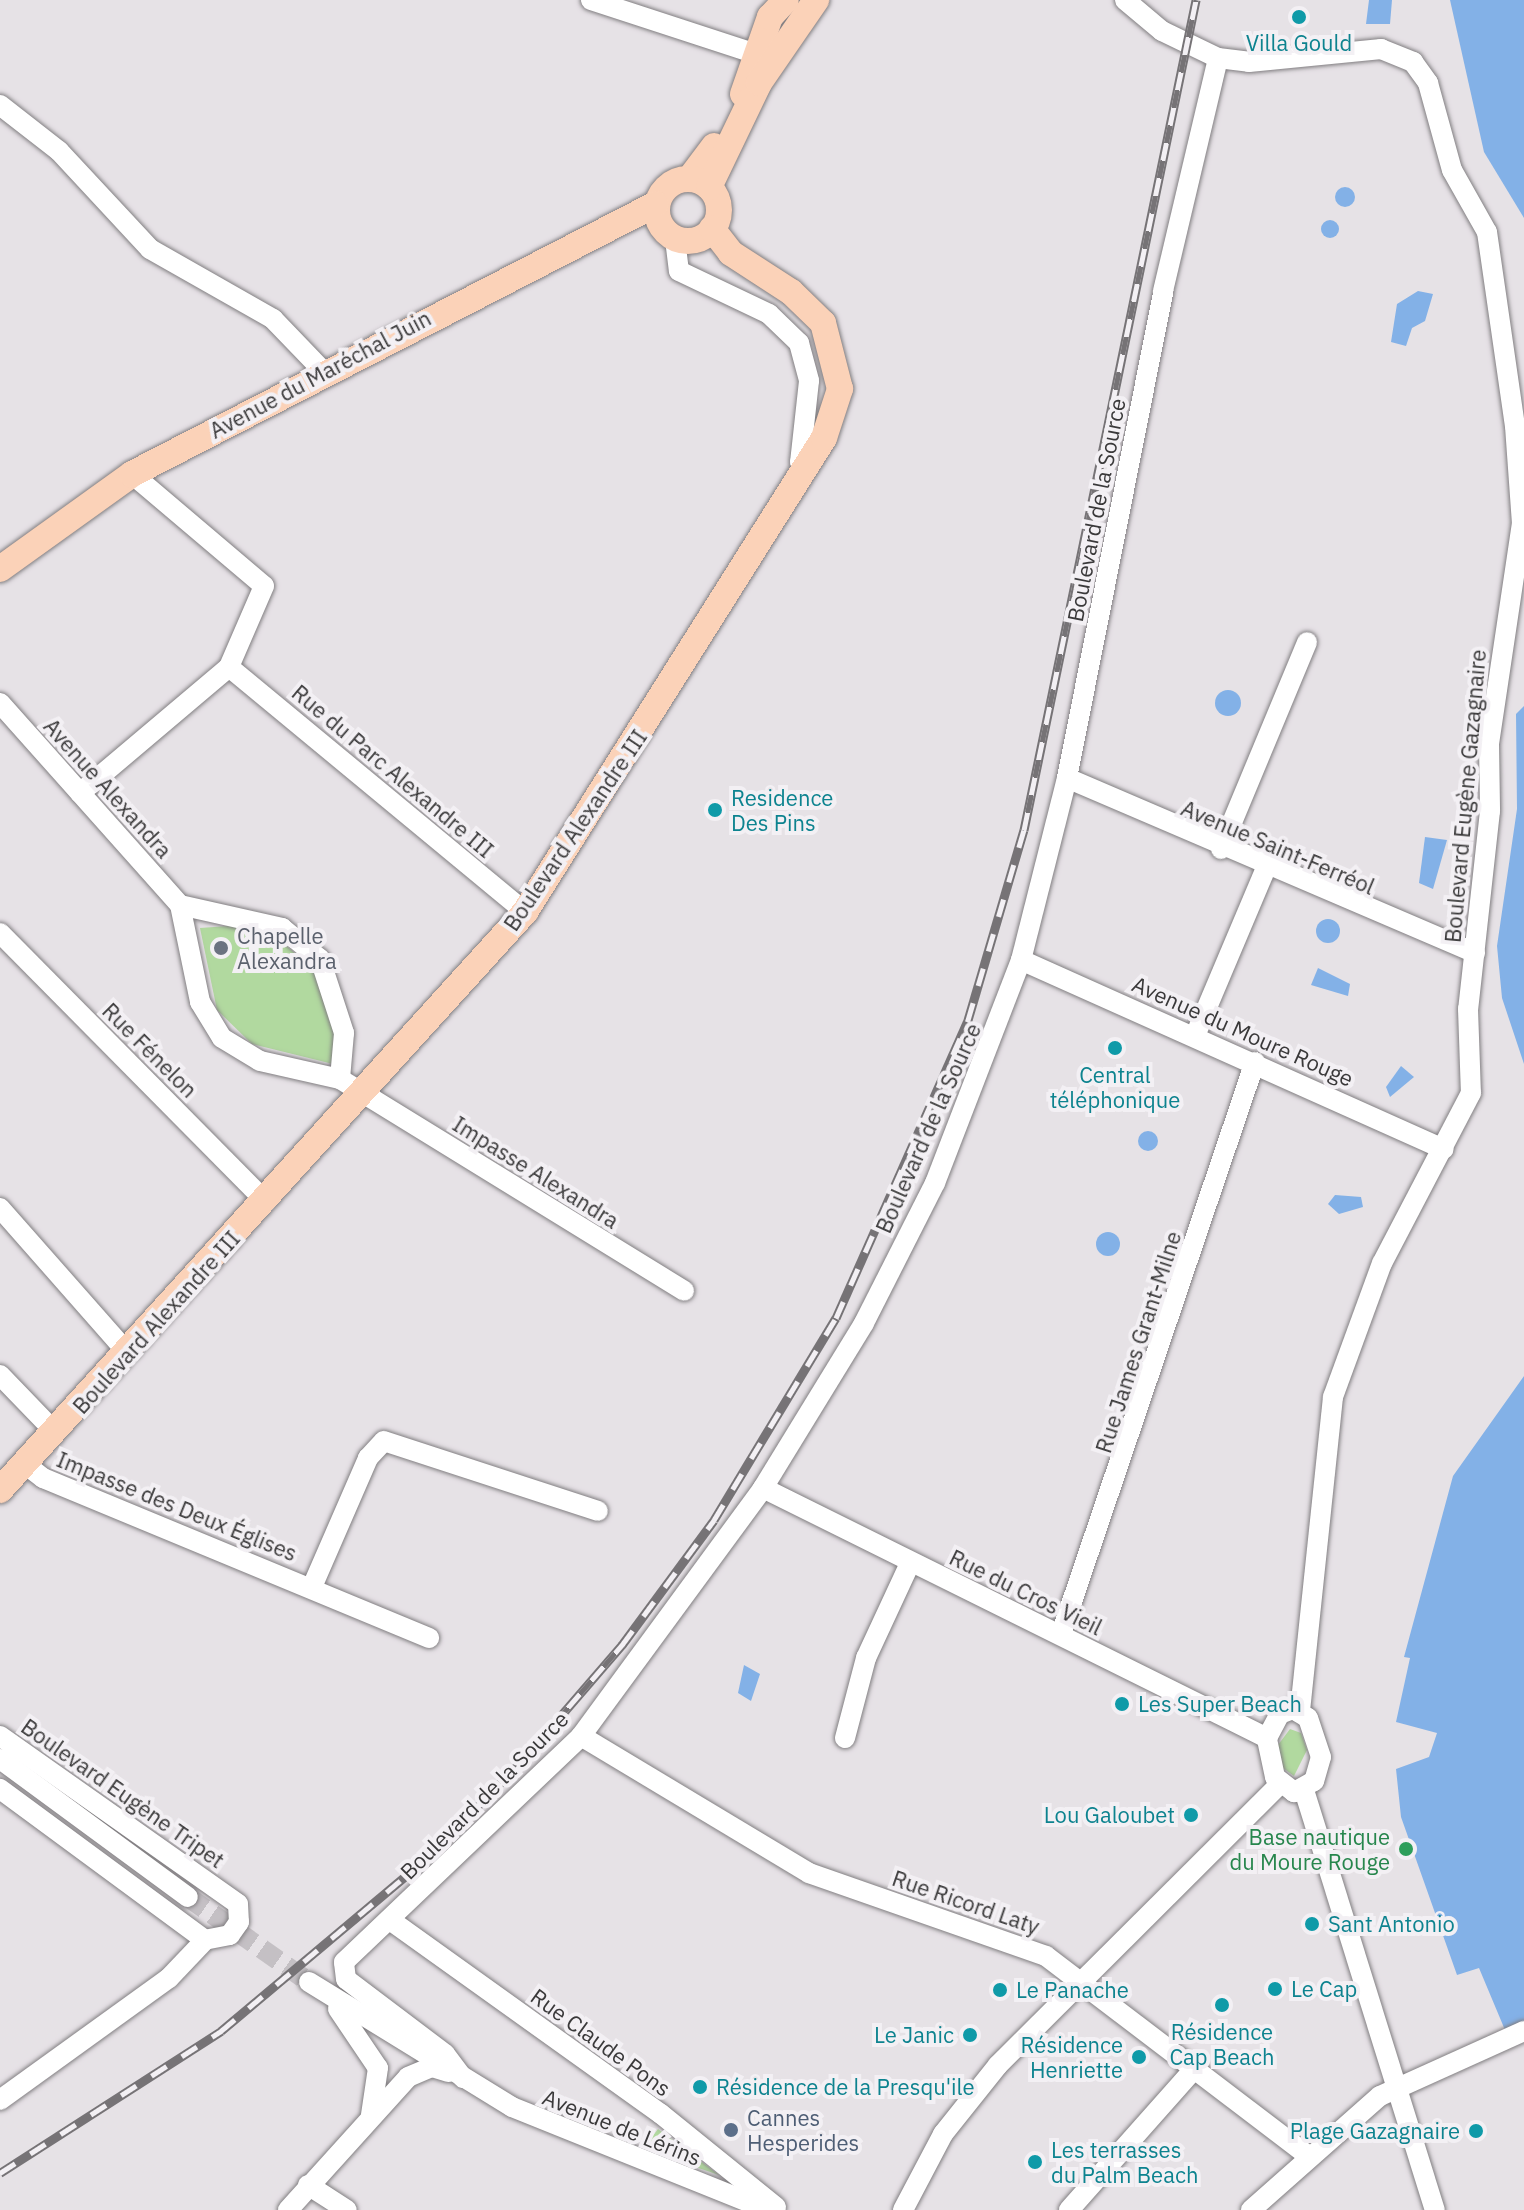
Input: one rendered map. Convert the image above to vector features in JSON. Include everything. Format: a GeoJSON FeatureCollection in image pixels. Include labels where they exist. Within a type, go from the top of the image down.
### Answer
{"type":"FeatureCollection","features":[{"type":"Feature","properties":{"kind":"main road"},"geometry":{"type":"LineString","coordinates":[[700,183],[756,54],[786,0]]}},
{"type":"Feature","properties":{"kind":"main road"},"geometry":{"type":"LineString","coordinates":[[700,183],[759,83],[816,0]]}},
{"type":"Feature","properties":{"kind":"main road"},"geometry":{"type":"LineString","coordinates":[[700,183],[719,212],[712,229],[695,240],[675,239],[660,226],[656,204],[668,185],[700,183]]}},
{"type":"Feature","properties":{"kind":"main road","name":"Avenue du Maréchal Juin"},"geometry":{"type":"LineString","coordinates":[[0,569],[132,474],[323,371],[656,204]]}},
{"type":"Feature","properties":{"kind":"main road","name":"Boulevard Alexandre III"},"geometry":{"type":"LineString","coordinates":[[0,1490],[266,1202],[525,912],[808,466],[837,411],[834,343],[808,306],[744,264],[712,229]]}},
{"type":"Feature","properties":{"kind":"street"},"geometry":{"type":"LineString","coordinates":[[591,0],[756,54]]}},
{"type":"Feature","properties":{"kind":"street","name":"Boulevard Eugène Gazagnaire"},"geometry":{"type":"LineString","coordinates":[[1125,0],[1146,8],[1218,58],[1249,62],[1381,49],[1405,54],[1423,72],[1452,170],[1487,232],[1522,503],[1489,744],[1490,811],[1475,953],[1471,1093],[1382,1263],[1343,1365],[1328,1434],[1300,1712]]}},
{"type":"Feature","properties":{"kind":"street","name":"Boulevard de la Source"},"geometry":{"type":"LineString","coordinates":[[390,1920],[581,1736],[763,1488],[864,1323],[935,1183],[1021,960],[1067,778],[1166,277],[1218,58]]}},
{"type":"Feature","properties":{"kind":"street"},"geometry":{"type":"LineString","coordinates":[[0,105],[59,151],[150,249],[273,319],[323,371]]}},
{"type":"Feature","properties":{"kind":"street"},"geometry":{"type":"LineString","coordinates":[[675,239],[679,271],[769,314],[799,343],[809,381],[800,462],[808,466]]}},
{"type":"Feature","properties":{"kind":"street"},"geometry":{"type":"LineString","coordinates":[[80,793],[229,667],[264,586],[132,474]]}},
{"type":"Feature","properties":{"kind":"street"},"geometry":{"type":"LineString","coordinates":[[1221,849],[1307,642]]}},
{"type":"Feature","properties":{"kind":"street","name":"Rue du Parc Alexandre III"},"geometry":{"type":"LineString","coordinates":[[229,667],[525,912]]}},
{"type":"Feature","properties":{"kind":"street","name":"Avenue Alexandra"},"geometry":{"type":"LineString","coordinates":[[0,703],[180,905]]}},
{"type":"Feature","properties":{"kind":"street","name":"Avenue Saint-Ferréol"},"geometry":{"type":"LineString","coordinates":[[1067,778],[1221,849],[1475,953]]}},
{"type":"Feature","properties":{"kind":"street"},"geometry":{"type":"LineString","coordinates":[[1195,1036],[1266,868]]}},
{"type":"Feature","properties":{"kind":"street"},"geometry":{"type":"LineString","coordinates":[[340,1079],[344,1033],[320,959],[282,928],[180,905],[200,1002],[222,1038],[260,1061],[340,1079],[363,1094]]}},
{"type":"Feature","properties":{"kind":"street","name":"Rue Fénelon"},"geometry":{"type":"LineString","coordinates":[[0,933],[266,1202]]}},
{"type":"Feature","properties":{"kind":"street","name":"Avenue du Moure Rouge"},"geometry":{"type":"LineString","coordinates":[[1021,960],[1444,1149]]}},
{"type":"Feature","properties":{"kind":"street","name":"Rue James Grant-Milne"},"geometry":{"type":"LineString","coordinates":[[1061,1634],[1255,1062]]}},
{"type":"Feature","properties":{"kind":"street","name":"Impasse Alexandra"},"geometry":{"type":"LineString","coordinates":[[363,1094],[684,1291]]}},
{"type":"Feature","properties":{"kind":"street"},"geometry":{"type":"LineString","coordinates":[[0,1208],[128,1353]]}},
{"type":"Feature","properties":{"kind":"street"},"geometry":{"type":"LineString","coordinates":[[0,1375],[55,1432]]}},
{"type":"Feature","properties":{"kind":"street","name":"Impasse des Deux Églises"},"geometry":{"type":"LineString","coordinates":[[312,1587],[368,1458],[384,1441],[598,1511]]}},
{"type":"Feature","properties":{"kind":"street","name":"Impasse des Deux Églises"},"geometry":{"type":"LineString","coordinates":[[25,1464],[43,1478],[429,1638]]}},
{"type":"Feature","properties":{"kind":"street","name":"Rue du Cros Vieil"},"geometry":{"type":"LineString","coordinates":[[763,1488],[1267,1738]]}},
{"type":"Feature","properties":{"kind":"street"},"geometry":{"type":"LineString","coordinates":[[845,1738],[866,1658],[910,1563]]}},
{"type":"Feature","properties":{"kind":"street"},"geometry":{"type":"LineString","coordinates":[[1280,1784],[1267,1738],[1280,1714],[1300,1712],[1321,1757],[1304,1790],[1428,2206]]}},
{"type":"Feature","properties":{"kind":"street","name":"Boulevard Eugène Tripet"},"geometry":{"type":"LineString","coordinates":[[0,1736],[218,1889],[238,1904],[239,1922],[230,1935],[197,1934],[195,1904],[218,1889]]}},
{"type":"Feature","properties":{"kind":"street","name":"Rue Ricord Laty"},"geometry":{"type":"LineString","coordinates":[[581,1736],[809,1873],[1046,1956],[1197,2066],[1309,2156]]}},
{"type":"Feature","properties":{"kind":"street","name":"Boulevard Eugène Tripet"},"geometry":{"type":"LineString","coordinates":[[0,1759],[188,1897]]}},
{"type":"Feature","properties":{"kind":"street"},"geometry":{"type":"LineString","coordinates":[[1280,1784],[1304,1790]]}},
{"type":"Feature","properties":{"kind":"street"},"geometry":{"type":"LineString","coordinates":[[903,2210],[964,2105],[1079,1980],[1280,1784]]}},
{"type":"Feature","properties":{"kind":"street"},"geometry":{"type":"LineString","coordinates":[[0,1789],[197,1934],[169,1978],[0,2100]]}},
{"type":"Feature","properties":{"kind":"street","name":"Avenue de Lérins"},"geometry":{"type":"LineString","coordinates":[[390,1920],[347,1957],[343,1973],[445,2054],[463,2078]]}},
{"type":"Feature","properties":{"kind":"street","name":"Rue Claude Pons"},"geometry":{"type":"LineString","coordinates":[[390,1920],[661,2114],[779,2210]]}},
{"type":"Feature","properties":{"kind":"street","name":"Avenue de Lérins"},"geometry":{"type":"LineString","coordinates":[[371,2115],[373,2057],[316,1987],[463,2078],[576,2137],[768,2210]]}},
{"type":"Feature","properties":{"kind":"street"},"geometry":{"type":"LineString","coordinates":[[1251,2210],[1309,2156],[1394,2089],[1524,2031]]}},
{"type":"Feature","properties":{"kind":"street"},"geometry":{"type":"LineString","coordinates":[[1069,2210],[1197,2066]]}},
{"type":"Feature","properties":{"kind":"street"},"geometry":{"type":"LineString","coordinates":[[288,2210],[371,2115],[419,2069],[463,2078]]}},
{"type":"Feature","properties":{"kind":"street"},"geometry":{"type":"LineString","coordinates":[[308,2185],[347,2210]]}},
{"type":"Feature","properties":{"kind":"green space"},"geometry":{"type":"Polygon","coordinates":[[[242,925],[277,938],[314,969],[335,1033],[333,1064],[252,1044],[217,1010],[200,928],[242,925]]]}},
{"type":"Feature","properties":{"kind":"green space"},"geometry":{"type":"Polygon","coordinates":[[[1290,1729],[1301,1733],[1307,1750],[1294,1776],[1283,1768],[1278,1745],[1290,1729]]]}},
{"type":"Feature","properties":{"kind":"green space"},"geometry":{"type":"Polygon","coordinates":[[[658,2129],[719,2175],[643,2149],[658,2129]]]}},
{"type":"Feature","properties":{"kind":"water"},"geometry":{"type":"Polygon","coordinates":[[[1369,0],[1392,0],[1390,24],[1366,24],[1369,0]]]}},
{"type":"Feature","properties":{"kind":"water"},"geometry":{"type":"Polygon","coordinates":[[[1450,0],[1524,0],[1524,218],[1484,152],[1450,0]]]}},
{"type":"Feature","properties":{"kind":"water"},"geometry":{"type":"Polygon","coordinates":[[[1345,187],[1352,190],[1355,197],[1352,204],[1345,207],[1338,204],[1335,197],[1338,190],[1345,187]]]}},
{"type":"Feature","properties":{"kind":"water"},"geometry":{"type":"Polygon","coordinates":[[[1326,220],[1334,220],[1339,229],[1337,236],[1326,238],[1321,233],[1321,225],[1326,220]]]}},
{"type":"Feature","properties":{"kind":"water"},"geometry":{"type":"Polygon","coordinates":[[[1418,291],[1433,294],[1425,321],[1412,328],[1406,346],[1391,342],[1397,304],[1418,291]]]}},
{"type":"Feature","properties":{"kind":"water"},"geometry":{"type":"Polygon","coordinates":[[[1228,690],[1237,694],[1241,703],[1237,712],[1228,716],[1219,712],[1215,703],[1219,694],[1228,690]]]}},
{"type":"Feature","properties":{"kind":"water"},"geometry":{"type":"Polygon","coordinates":[[[1524,706],[1524,1064],[1502,998],[1497,946],[1517,809],[1516,714],[1524,706]]]}},
{"type":"Feature","properties":{"kind":"water"},"geometry":{"type":"Polygon","coordinates":[[[1425,837],[1447,840],[1433,889],[1419,883],[1425,837]]]}},
{"type":"Feature","properties":{"kind":"water"},"geometry":{"type":"Polygon","coordinates":[[[1328,919],[1336,923],[1340,931],[1336,939],[1328,943],[1320,939],[1316,931],[1320,923],[1328,919]]]}},
{"type":"Feature","properties":{"kind":"water"},"geometry":{"type":"Polygon","coordinates":[[[1318,968],[1350,984],[1348,996],[1311,985],[1318,968]]]}},
{"type":"Feature","properties":{"kind":"water"},"geometry":{"type":"Polygon","coordinates":[[[1401,1066],[1414,1077],[1390,1097],[1386,1087],[1401,1066]]]}},
{"type":"Feature","properties":{"kind":"water"},"geometry":{"type":"Polygon","coordinates":[[[1144,1131],[1152,1131],[1158,1141],[1152,1151],[1144,1151],[1138,1145],[1138,1137],[1144,1131]]]}},
{"type":"Feature","properties":{"kind":"water"},"geometry":{"type":"Polygon","coordinates":[[[1335,1195],[1361,1197],[1363,1207],[1339,1214],[1328,1204],[1335,1195]]]}},
{"type":"Feature","properties":{"kind":"water"},"geometry":{"type":"Polygon","coordinates":[[[1108,1232],[1117,1235],[1120,1244],[1117,1253],[1108,1256],[1099,1253],[1096,1244],[1099,1235],[1108,1232]]]}},
{"type":"Feature","properties":{"kind":"water"},"geometry":{"type":"Polygon","coordinates":[[[1524,1376],[1524,2022],[1505,2030],[1479,1968],[1457,1975],[1401,1817],[1396,1769],[1429,1757],[1437,1733],[1396,1722],[1410,1658],[1404,1657],[1453,1476],[1524,1376]]]}},
{"type":"Feature","properties":{"kind":"water"},"geometry":{"type":"Polygon","coordinates":[[[744,1665],[760,1674],[751,1701],[738,1693],[744,1665]]]}},
{"type":"Feature","properties":{"kind":"tunnel"},"geometry":{"type":"LineString","coordinates":[[188,1897],[309,1982]]}},
{"type":"Feature","properties":{"kind":"railway"},"geometry":{"type":"LineString","coordinates":[[0,2173],[221,2031],[425,1860],[521,1762],[622,1645],[714,1520],[836,1318],[968,1020],[1024,830],[1196,0]]}},
{"type":"Feature","properties":{"kind":"place","name":"Villa Gould"},"geometry":{"type":"Point","coordinates":[1299,17]}},
{"type":"Feature","properties":{"kind":"place","name":"Residence Des Pins"},"geometry":{"type":"Point","coordinates":[715,810]}},
{"type":"Feature","properties":{"kind":"place","name":"Chapelle Alexandra"},"geometry":{"type":"Point","coordinates":[221,948]}},
{"type":"Feature","properties":{"kind":"place","name":"Central téléphonique"},"geometry":{"type":"Point","coordinates":[1115,1048]}},
{"type":"Feature","properties":{"kind":"place","name":"Les Super Beach"},"geometry":{"type":"Point","coordinates":[1122,1704]}},
{"type":"Feature","properties":{"kind":"place","name":"Lou Galoubet"},"geometry":{"type":"Point","coordinates":[1191,1815]}},
{"type":"Feature","properties":{"kind":"place","name":"Base nautique du Moure Rouge"},"geometry":{"type":"Point","coordinates":[1406,1849]}},
{"type":"Feature","properties":{"kind":"place","name":"Sant Antonio"},"geometry":{"type":"Point","coordinates":[1312,1924]}},
{"type":"Feature","properties":{"kind":"place","name":"Le Cap"},"geometry":{"type":"Point","coordinates":[1275,1989]}},
{"type":"Feature","properties":{"kind":"place","name":"Le Panache"},"geometry":{"type":"Point","coordinates":[1000,1990]}},
{"type":"Feature","properties":{"kind":"place","name":"Résidence Cap Beach"},"geometry":{"type":"Point","coordinates":[1222,2005]}},
{"type":"Feature","properties":{"kind":"place","name":"Le Janic"},"geometry":{"type":"Point","coordinates":[970,2035]}},
{"type":"Feature","properties":{"kind":"place","name":"Résidence Henriette"},"geometry":{"type":"Point","coordinates":[1139,2057]}},
{"type":"Feature","properties":{"kind":"place","name":"Résidence de la Presqu'ile"},"geometry":{"type":"Point","coordinates":[700,2087]}},
{"type":"Feature","properties":{"kind":"place","name":"Cannes Hesperides"},"geometry":{"type":"Point","coordinates":[731,2130]}},
{"type":"Feature","properties":{"kind":"place","name":"Plage Gazagnaire"},"geometry":{"type":"Point","coordinates":[1476,2131]}},
{"type":"Feature","properties":{"kind":"place","name":"Les terrasses du Palm Beach"},"geometry":{"type":"Point","coordinates":[1035,2162]}}]}
